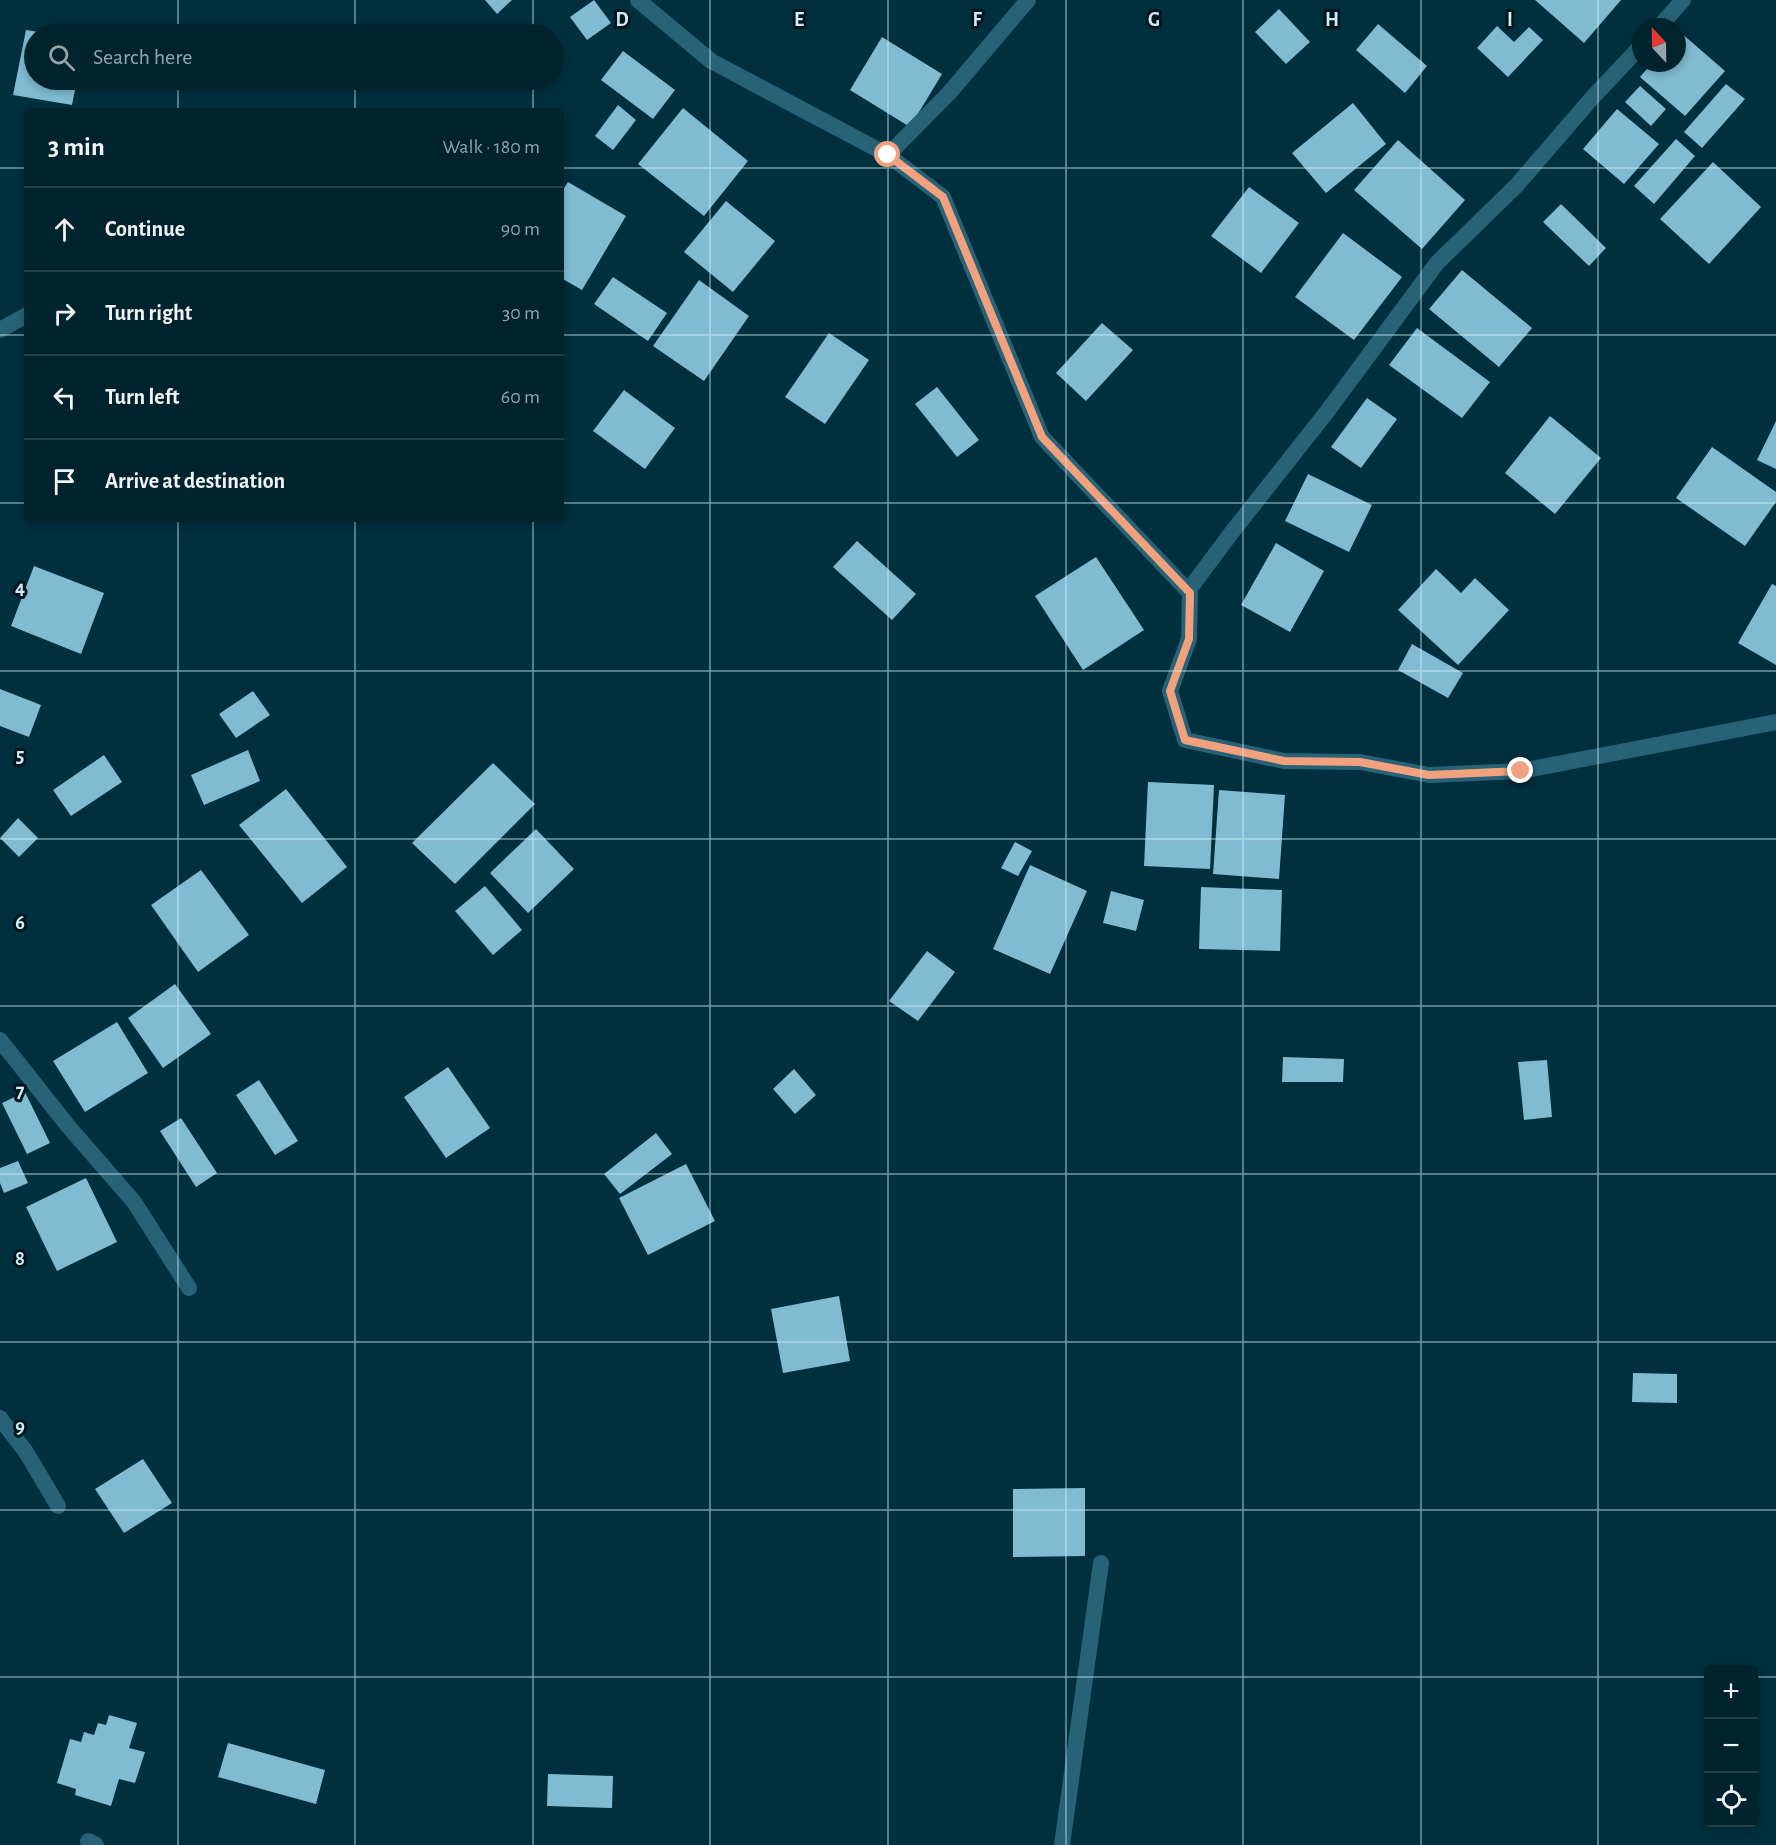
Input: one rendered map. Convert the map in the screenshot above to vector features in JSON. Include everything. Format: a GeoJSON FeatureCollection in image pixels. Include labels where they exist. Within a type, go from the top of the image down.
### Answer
{"type":"FeatureCollection","features":[{"type":"Feature","properties":{"kind":"street"},"geometry":{"type":"LineString","coordinates":[[638,0],[711,61],[888,155],[943,197],[1042,437],[1188,591]]}},
{"type":"Feature","properties":{"kind":"street"},"geometry":{"type":"LineString","coordinates":[[888,155],[950,92],[1028,0]]}},
{"type":"Feature","properties":{"kind":"street"},"geometry":{"type":"LineString","coordinates":[[1667,18],[1683,0]]}},
{"type":"Feature","properties":{"kind":"street"},"geometry":{"type":"LineString","coordinates":[[1632,56],[1516,186],[1437,263],[1326,413],[1188,591],[1189,639],[1170,691],[1185,740],[1284,761],[1360,762],[1429,775],[1521,771],[1776,722]]}},
{"type":"Feature","properties":{"kind":"street"},"geometry":{"type":"LineString","coordinates":[[0,330],[24,317]]}},
{"type":"Feature","properties":{"kind":"street"},"geometry":{"type":"LineString","coordinates":[[0,1040],[68,1126],[134,1202],[189,1288]]}},
{"type":"Feature","properties":{"kind":"street"},"geometry":{"type":"LineString","coordinates":[[0,1418],[26,1452],[58,1506]]}},
{"type":"Feature","properties":{"kind":"street"},"geometry":{"type":"LineString","coordinates":[[1062,1845],[1101,1563]]}},
{"type":"Feature","properties":{"kind":"building"},"geometry":{"type":"Polygon","coordinates":[[[485,0],[512,0],[497,14],[485,0]]]}},
{"type":"Feature","properties":{"kind":"building"},"geometry":{"type":"Polygon","coordinates":[[[594,0],[611,23],[587,40],[570,17],[594,0]]]}},
{"type":"Feature","properties":{"kind":"building"},"geometry":{"type":"Polygon","coordinates":[[[1535,0],[1621,0],[1584,43],[1535,0]]]}},
{"type":"Feature","properties":{"kind":"building"},"geometry":{"type":"Polygon","coordinates":[[[1279,9],[1310,42],[1286,64],[1255,32],[1279,9]]]}},
{"type":"Feature","properties":{"kind":"building"},"geometry":{"type":"Polygon","coordinates":[[[1378,24],[1427,66],[1405,93],[1356,50],[1378,24]]]}},
{"type":"Feature","properties":{"kind":"building"},"geometry":{"type":"Polygon","coordinates":[[[1497,26],[1514,42],[1529,27],[1543,40],[1508,77],[1477,48],[1497,26]]]}},
{"type":"Feature","properties":{"kind":"building"},"geometry":{"type":"Polygon","coordinates":[[[882,37],[942,74],[910,127],[850,90],[882,37]]]}},
{"type":"Feature","properties":{"kind":"building"},"geometry":{"type":"Polygon","coordinates":[[[1686,37],[1725,71],[1685,116],[1640,77],[1644,72],[1686,72],[1686,37]]]}},
{"type":"Feature","properties":{"kind":"building"},"geometry":{"type":"Polygon","coordinates":[[[24,40],[24,90],[75,90],[72,105],[13,95],[24,40]]]}},
{"type":"Feature","properties":{"kind":"building"},"geometry":{"type":"Polygon","coordinates":[[[623,51],[675,90],[653,119],[601,80],[623,51]]]}},
{"type":"Feature","properties":{"kind":"building"},"geometry":{"type":"Polygon","coordinates":[[[1726,84],[1745,99],[1702,148],[1684,132],[1726,84]]]}},
{"type":"Feature","properties":{"kind":"building"},"geometry":{"type":"Polygon","coordinates":[[[1640,86],[1666,109],[1651,126],[1625,102],[1640,86]]]}},
{"type":"Feature","properties":{"kind":"building"},"geometry":{"type":"Polygon","coordinates":[[[1353,103],[1386,144],[1326,193],[1292,153],[1353,103]]]}},
{"type":"Feature","properties":{"kind":"building"},"geometry":{"type":"Polygon","coordinates":[[[618,105],[636,120],[613,150],[595,136],[618,105]]]}},
{"type":"Feature","properties":{"kind":"building"},"geometry":{"type":"Polygon","coordinates":[[[683,108],[748,161],[704,216],[638,164],[683,108]]]}},
{"type":"Feature","properties":{"kind":"building"},"geometry":{"type":"Polygon","coordinates":[[[1617,109],[1659,144],[1624,184],[1583,149],[1617,109]]]}},
{"type":"Feature","properties":{"kind":"building"},"geometry":{"type":"Polygon","coordinates":[[[1676,139],[1695,156],[1654,204],[1634,186],[1676,139]]]}},
{"type":"Feature","properties":{"kind":"building"},"geometry":{"type":"Polygon","coordinates":[[[1398,140],[1465,200],[1422,249],[1354,190],[1398,140]]]}},
{"type":"Feature","properties":{"kind":"building"},"geometry":{"type":"Polygon","coordinates":[[[1713,162],[1761,207],[1709,264],[1660,219],[1713,162]]]}},
{"type":"Feature","properties":{"kind":"building"},"geometry":{"type":"Polygon","coordinates":[[[568,182],[626,216],[582,290],[564,280],[564,188],[568,182]]]}},
{"type":"Feature","properties":{"kind":"building"},"geometry":{"type":"Polygon","coordinates":[[[1249,187],[1299,223],[1261,273],[1211,236],[1249,187]]]}},
{"type":"Feature","properties":{"kind":"building"},"geometry":{"type":"Polygon","coordinates":[[[726,201],[775,241],[733,292],[684,252],[726,201]]]}},
{"type":"Feature","properties":{"kind":"building"},"geometry":{"type":"Polygon","coordinates":[[[1561,204],[1606,248],[1589,266],[1543,222],[1561,204]]]}},
{"type":"Feature","properties":{"kind":"building"},"geometry":{"type":"Polygon","coordinates":[[[1343,233],[1402,277],[1354,340],[1295,297],[1343,233]]]}},
{"type":"Feature","properties":{"kind":"building"},"geometry":{"type":"Polygon","coordinates":[[[1462,270],[1532,328],[1499,367],[1429,309],[1462,270]]]}},
{"type":"Feature","properties":{"kind":"building"},"geometry":{"type":"Polygon","coordinates":[[[613,277],[667,313],[648,341],[594,304],[613,277]]]}},
{"type":"Feature","properties":{"kind":"building"},"geometry":{"type":"Polygon","coordinates":[[[699,280],[749,316],[704,381],[653,346],[699,280]]]}},
{"type":"Feature","properties":{"kind":"building"},"geometry":{"type":"Polygon","coordinates":[[[1102,323],[1133,350],[1086,401],[1056,373],[1102,323]]]}},
{"type":"Feature","properties":{"kind":"building"},"geometry":{"type":"Polygon","coordinates":[[[1417,328],[1490,382],[1462,418],[1389,365],[1417,328]]]}},
{"type":"Feature","properties":{"kind":"building"},"geometry":{"type":"Polygon","coordinates":[[[829,333],[869,360],[825,424],[785,397],[829,333]]]}},
{"type":"Feature","properties":{"kind":"building"},"geometry":{"type":"Polygon","coordinates":[[[937,387],[979,440],[957,457],[915,404],[937,387]]]}},
{"type":"Feature","properties":{"kind":"building"},"geometry":{"type":"Polygon","coordinates":[[[624,390],[675,428],[645,469],[593,431],[624,390]]]}},
{"type":"Feature","properties":{"kind":"building"},"geometry":{"type":"Polygon","coordinates":[[[1367,398],[1397,419],[1361,468],[1331,447],[1367,398]]]}},
{"type":"Feature","properties":{"kind":"building"},"geometry":{"type":"Polygon","coordinates":[[[1550,416],[1601,458],[1555,514],[1505,473],[1550,416]]]}},
{"type":"Feature","properties":{"kind":"building"},"geometry":{"type":"Polygon","coordinates":[[[1776,421],[1776,469],[1757,460],[1776,421]]]}},
{"type":"Feature","properties":{"kind":"building"},"geometry":{"type":"Polygon","coordinates":[[[1712,447],[1776,492],[1776,502],[1745,546],[1676,498],[1712,447]]]}},
{"type":"Feature","properties":{"kind":"building"},"geometry":{"type":"Polygon","coordinates":[[[1308,474],[1372,505],[1349,552],[1285,521],[1308,474]]]}},
{"type":"Feature","properties":{"kind":"building"},"geometry":{"type":"Polygon","coordinates":[[[857,541],[916,594],[892,620],[833,567],[857,541]]]}},
{"type":"Feature","properties":{"kind":"building"},"geometry":{"type":"Polygon","coordinates":[[[1276,543],[1324,571],[1290,632],[1241,605],[1276,543]]]}},
{"type":"Feature","properties":{"kind":"building"},"geometry":{"type":"Polygon","coordinates":[[[1096,557],[1144,630],[1083,670],[1035,596],[1096,557]]]}},
{"type":"Feature","properties":{"kind":"building"},"geometry":{"type":"Polygon","coordinates":[[[34,566],[104,593],[81,654],[11,626],[34,566]]]}},
{"type":"Feature","properties":{"kind":"building"},"geometry":{"type":"Polygon","coordinates":[[[1436,569],[1461,593],[1475,578],[1509,610],[1458,665],[1398,610],[1436,569]]]}},
{"type":"Feature","properties":{"kind":"building"},"geometry":{"type":"Polygon","coordinates":[[[1772,584],[1776,586],[1776,665],[1738,643],[1772,584]]]}},
{"type":"Feature","properties":{"kind":"building"},"geometry":{"type":"Polygon","coordinates":[[[1412,644],[1463,673],[1448,698],[1398,670],[1412,644]]]}},
{"type":"Feature","properties":{"kind":"building"},"geometry":{"type":"Polygon","coordinates":[[[0,689],[41,705],[29,737],[0,726],[0,689]]]}},
{"type":"Feature","properties":{"kind":"building"},"geometry":{"type":"Polygon","coordinates":[[[253,691],[270,715],[236,738],[219,714],[253,691]]]}},
{"type":"Feature","properties":{"kind":"building"},"geometry":{"type":"Polygon","coordinates":[[[248,750],[260,781],[204,805],[191,775],[248,750]]]}},
{"type":"Feature","properties":{"kind":"building"},"geometry":{"type":"Polygon","coordinates":[[[104,755],[122,782],[71,816],[53,790],[104,755]]]}},
{"type":"Feature","properties":{"kind":"building"},"geometry":{"type":"Polygon","coordinates":[[[493,763],[535,804],[455,884],[412,843],[493,763]]]}},
{"type":"Feature","properties":{"kind":"building"},"geometry":{"type":"Polygon","coordinates":[[[1148,782],[1214,785],[1210,869],[1144,866],[1148,782]]]}},
{"type":"Feature","properties":{"kind":"building"},"geometry":{"type":"Polygon","coordinates":[[[286,789],[347,867],[302,903],[239,825],[286,789]]]}},
{"type":"Feature","properties":{"kind":"building"},"geometry":{"type":"Polygon","coordinates":[[[1219,790],[1285,795],[1279,879],[1213,874],[1219,790]]]}},
{"type":"Feature","properties":{"kind":"building"},"geometry":{"type":"Polygon","coordinates":[[[18,818],[38,838],[19,857],[0,838],[18,818]]]}},
{"type":"Feature","properties":{"kind":"building"},"geometry":{"type":"Polygon","coordinates":[[[536,829],[574,869],[528,913],[490,873],[536,829]]]}},
{"type":"Feature","properties":{"kind":"building"},"geometry":{"type":"Polygon","coordinates":[[[1015,842],[1032,851],[1018,876],[1001,868],[1015,842]]]}},
{"type":"Feature","properties":{"kind":"building"},"geometry":{"type":"Polygon","coordinates":[[[1030,865],[1087,891],[1050,974],[993,949],[1030,865]]]}},
{"type":"Feature","properties":{"kind":"building"},"geometry":{"type":"Polygon","coordinates":[[[201,870],[249,935],[198,972],[151,905],[201,870]]]}},
{"type":"Feature","properties":{"kind":"building"},"geometry":{"type":"Polygon","coordinates":[[[485,886],[522,930],[493,955],[455,911],[485,886]]]}},
{"type":"Feature","properties":{"kind":"building"},"geometry":{"type":"Polygon","coordinates":[[[1201,887],[1282,890],[1280,951],[1199,949],[1201,887]]]}},
{"type":"Feature","properties":{"kind":"building"},"geometry":{"type":"Polygon","coordinates":[[[1111,891],[1144,900],[1136,931],[1103,923],[1111,891]]]}},
{"type":"Feature","properties":{"kind":"building"},"geometry":{"type":"Polygon","coordinates":[[[927,951],[955,972],[918,1021],[889,1001],[927,951]]]}},
{"type":"Feature","properties":{"kind":"building"},"geometry":{"type":"Polygon","coordinates":[[[175,984],[211,1034],[163,1068],[128,1018],[175,984]]]}},
{"type":"Feature","properties":{"kind":"building"},"geometry":{"type":"Polygon","coordinates":[[[117,1022],[148,1073],[85,1112],[53,1061],[117,1022]]]}},
{"type":"Feature","properties":{"kind":"building"},"geometry":{"type":"Polygon","coordinates":[[[1283,1057],[1344,1059],[1343,1082],[1282,1082],[1283,1057]]]}},
{"type":"Feature","properties":{"kind":"building"},"geometry":{"type":"Polygon","coordinates":[[[1547,1060],[1552,1117],[1524,1120],[1518,1062],[1547,1060]]]}},
{"type":"Feature","properties":{"kind":"building"},"geometry":{"type":"Polygon","coordinates":[[[448,1067],[490,1128],[446,1158],[404,1097],[448,1067]]]}},
{"type":"Feature","properties":{"kind":"building"},"geometry":{"type":"Polygon","coordinates":[[[794,1069],[816,1095],[795,1114],[773,1089],[794,1069]]]}},
{"type":"Feature","properties":{"kind":"building"},"geometry":{"type":"Polygon","coordinates":[[[259,1080],[298,1141],[275,1155],[236,1095],[259,1080]]]}},
{"type":"Feature","properties":{"kind":"building"},"geometry":{"type":"Polygon","coordinates":[[[25,1092],[50,1143],[27,1154],[2,1103],[25,1092]]]}},
{"type":"Feature","properties":{"kind":"building"},"geometry":{"type":"Polygon","coordinates":[[[181,1118],[217,1173],[196,1187],[160,1131],[181,1118]]]}},
{"type":"Feature","properties":{"kind":"building"},"geometry":{"type":"Polygon","coordinates":[[[656,1133],[672,1154],[620,1194],[604,1174],[656,1133]]]}},
{"type":"Feature","properties":{"kind":"building"},"geometry":{"type":"Polygon","coordinates":[[[18,1161],[28,1183],[4,1193],[0,1183],[0,1168],[18,1161]]]}},
{"type":"Feature","properties":{"kind":"building"},"geometry":{"type":"Polygon","coordinates":[[[686,1164],[715,1221],[648,1255],[619,1198],[686,1164]]]}},
{"type":"Feature","properties":{"kind":"building"},"geometry":{"type":"Polygon","coordinates":[[[86,1178],[117,1242],[57,1271],[26,1207],[86,1178]]]}},
{"type":"Feature","properties":{"kind":"building"},"geometry":{"type":"Polygon","coordinates":[[[839,1296],[850,1361],[783,1373],[771,1309],[839,1296]]]}},
{"type":"Feature","properties":{"kind":"building"},"geometry":{"type":"Polygon","coordinates":[[[1633,1373],[1677,1374],[1677,1403],[1632,1402],[1633,1373]]]}},
{"type":"Feature","properties":{"kind":"building"},"geometry":{"type":"Polygon","coordinates":[[[143,1459],[172,1503],[124,1533],[95,1489],[143,1459]]]}},
{"type":"Feature","properties":{"kind":"building"},"geometry":{"type":"Polygon","coordinates":[[[1085,1488],[1085,1556],[1013,1557],[1013,1489],[1085,1488]]]}},
{"type":"Feature","properties":{"kind":"building"},"geometry":{"type":"Polygon","coordinates":[[[109,1715],[137,1723],[129,1748],[145,1752],[135,1783],[119,1779],[111,1806],[75,1795],[76,1789],[57,1783],[70,1739],[81,1742],[84,1732],[94,1735],[98,1723],[106,1725],[109,1715]]]}},
{"type":"Feature","properties":{"kind":"building"},"geometry":{"type":"Polygon","coordinates":[[[228,1743],[325,1770],[316,1804],[218,1777],[228,1743]]]}},
{"type":"Feature","properties":{"kind":"building"},"geometry":{"type":"Polygon","coordinates":[[[548,1774],[613,1776],[612,1808],[547,1806],[548,1774]]]}},
{"type":"Feature","properties":{"kind":"route"},"geometry":{"type":"LineString","coordinates":[[888,155],[943,197],[1042,437],[1190,593],[1189,639],[1170,691],[1185,740],[1284,761],[1360,762],[1429,775],[1521,771]]}}]}
